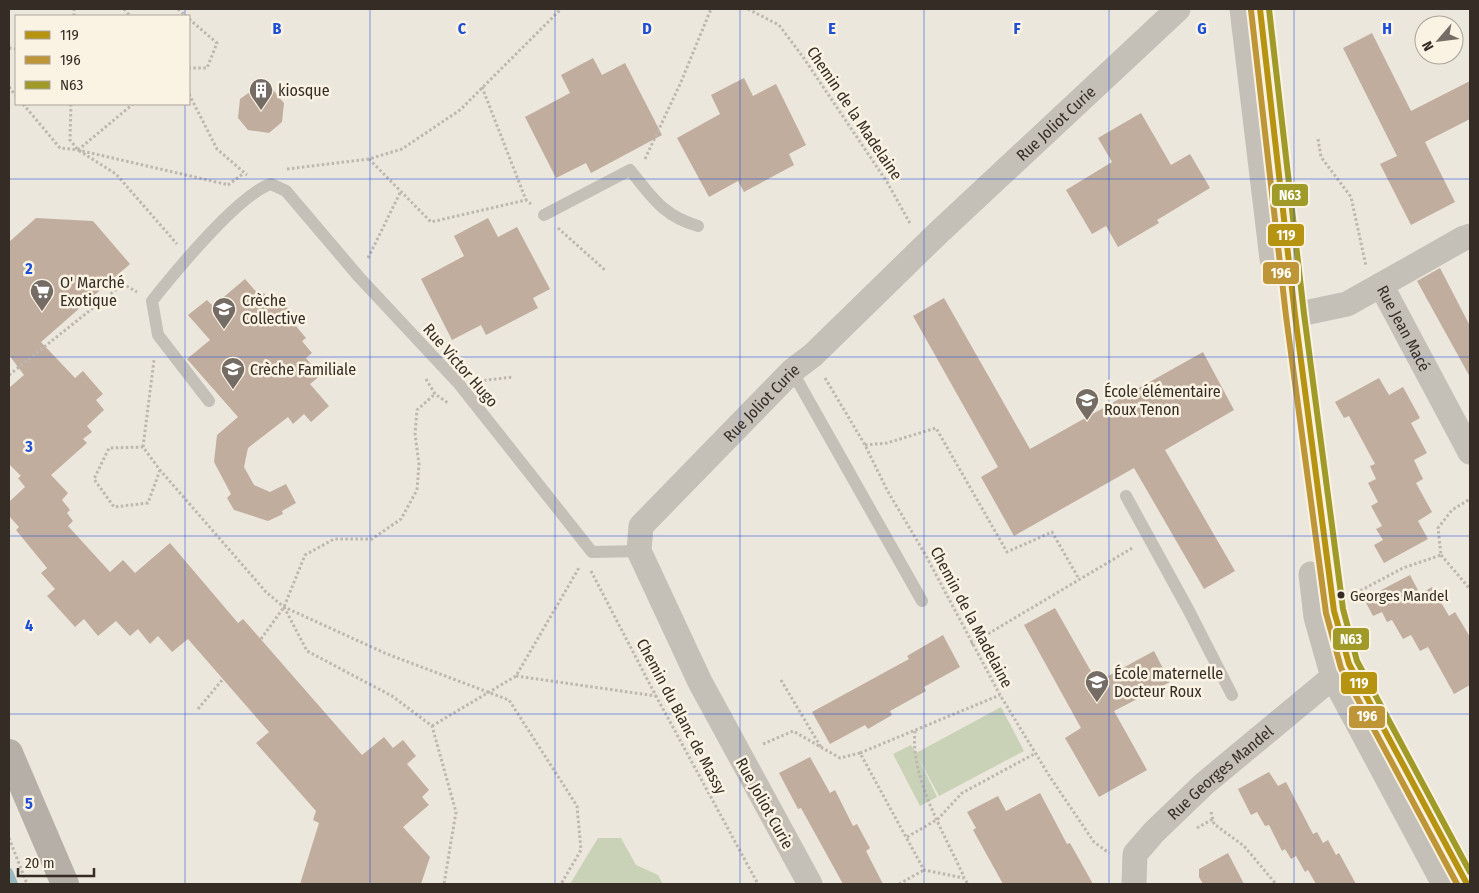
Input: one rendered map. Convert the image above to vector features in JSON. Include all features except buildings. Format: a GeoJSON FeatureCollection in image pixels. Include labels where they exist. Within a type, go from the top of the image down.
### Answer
{"type":"FeatureCollection","features":[{"type":"Feature","properties":{"kind":"main road"},"geometry":{"type":"LineString","coordinates":[[9,753],[65,884]]}},
{"type":"Feature","properties":{"kind":"street","name":"Rue Joliot Curie"},"geometry":{"type":"LineString","coordinates":[[810,884],[739,754],[723,713],[660,585],[639,551],[641,526],[792,371],[813,355],[924,247],[1178,9]]}},
{"type":"Feature","properties":{"kind":"street"},"geometry":{"type":"LineString","coordinates":[[1242,9],[1316,616],[1444,884]]}},
{"type":"Feature","properties":{"kind":"street"},"geometry":{"type":"LineString","coordinates":[[1260,9],[1295,315],[1341,671],[1467,884]]}},
{"type":"Feature","properties":{"kind":"street"},"geometry":{"type":"LineString","coordinates":[[1375,288],[1470,236]]}},
{"type":"Feature","properties":{"kind":"street","name":"Rue Jean Macé"},"geometry":{"type":"LineString","coordinates":[[1295,315],[1347,304],[1375,288],[1470,452]]}},
{"type":"Feature","properties":{"kind":"street","name":"Rue Georges Mandel"},"geometry":{"type":"LineString","coordinates":[[1134,877],[1136,854],[1154,832],[1204,784],[1341,671]]}},
{"type":"Feature","properties":{"kind":"lane"},"geometry":{"type":"LineString","coordinates":[[544,215],[630,170],[660,206],[678,220],[698,226]]}},
{"type":"Feature","properties":{"kind":"lane","name":"Rue Victor Hugo"},"geometry":{"type":"LineString","coordinates":[[257,190],[271,184],[286,191],[359,276],[459,384],[588,555]]}},
{"type":"Feature","properties":{"kind":"lane"},"geometry":{"type":"LineString","coordinates":[[209,402],[158,335],[152,301],[187,257],[257,190]]}},
{"type":"Feature","properties":{"kind":"lane"},"geometry":{"type":"LineString","coordinates":[[792,371],[922,601]]}},
{"type":"Feature","properties":{"kind":"lane"},"geometry":{"type":"LineString","coordinates":[[1126,496],[1232,695]]}},
{"type":"Feature","properties":{"kind":"lane"},"geometry":{"type":"LineString","coordinates":[[588,555],[639,551]]}},
{"type":"Feature","properties":{"kind":"path"},"geometry":{"type":"LineString","coordinates":[[280,170],[370,159],[402,149],[460,110],[561,9]]}},
{"type":"Feature","properties":{"kind":"path"},"geometry":{"type":"LineString","coordinates":[[630,170],[642,166],[681,82],[711,9]]}},
{"type":"Feature","properties":{"kind":"path","name":"Chemin de la Madelaine"},"geometry":{"type":"LineString","coordinates":[[748,9],[779,25],[804,58],[887,182],[924,247]]}},
{"type":"Feature","properties":{"kind":"path"},"geometry":{"type":"LineString","coordinates":[[190,20],[217,43],[207,68],[190,68]]}},
{"type":"Feature","properties":{"kind":"path"},"geometry":{"type":"LineString","coordinates":[[482,88],[526,200],[606,271]]}},
{"type":"Feature","properties":{"kind":"path"},"geometry":{"type":"LineString","coordinates":[[190,96],[217,149],[244,173]]}},
{"type":"Feature","properties":{"kind":"path"},"geometry":{"type":"LineString","coordinates":[[24,105],[60,148],[78,150],[257,190]]}},
{"type":"Feature","properties":{"kind":"path"},"geometry":{"type":"LineString","coordinates":[[71,105],[70,140],[78,150],[116,174],[187,257]]}},
{"type":"Feature","properties":{"kind":"path"},"geometry":{"type":"LineString","coordinates":[[78,150],[132,105]]}},
{"type":"Feature","properties":{"kind":"path"},"geometry":{"type":"LineString","coordinates":[[1318,139],[1321,157],[1351,198],[1375,288]]}},
{"type":"Feature","properties":{"kind":"path"},"geometry":{"type":"LineString","coordinates":[[370,159],[431,222],[526,200]]}},
{"type":"Feature","properties":{"kind":"path"},"geometry":{"type":"LineString","coordinates":[[228,185],[244,173],[252,172]]}},
{"type":"Feature","properties":{"kind":"path"},"geometry":{"type":"LineString","coordinates":[[359,276],[401,191]]}},
{"type":"Feature","properties":{"kind":"path"},"geometry":{"type":"LineString","coordinates":[[9,375],[123,284],[152,301]]}},
{"type":"Feature","properties":{"kind":"path"},"geometry":{"type":"LineString","coordinates":[[158,335],[143,447],[160,470],[266,592],[284,607],[387,654],[509,700],[576,806],[581,850],[561,884]]}},
{"type":"Feature","properties":{"kind":"path","name":"Chemin de la Madelaine"},"geometry":{"type":"LineString","coordinates":[[813,355],[827,383],[865,445],[971,644],[1050,777],[1094,842],[1134,877]]}},
{"type":"Feature","properties":{"kind":"path"},"geometry":{"type":"LineString","coordinates":[[261,640],[284,607],[305,555],[334,539],[372,539],[401,519],[417,490],[419,464],[415,434],[418,410],[435,394]]}},
{"type":"Feature","properties":{"kind":"path"},"geometry":{"type":"LineString","coordinates":[[865,445],[887,443],[936,428],[1007,552],[1052,532],[1079,579]]}},
{"type":"Feature","properties":{"kind":"path"},"geometry":{"type":"LineString","coordinates":[[143,447],[109,448],[94,479],[114,506],[148,502],[160,470]]}},
{"type":"Feature","properties":{"kind":"path"},"geometry":{"type":"LineString","coordinates":[[1470,499],[1452,510],[1438,528],[1440,555],[1470,589]]}},
{"type":"Feature","properties":{"kind":"path"},"geometry":{"type":"LineString","coordinates":[[971,644],[1149,538]]}},
{"type":"Feature","properties":{"kind":"path"},"geometry":{"type":"LineString","coordinates":[[463,709],[516,676],[588,555]]}},
{"type":"Feature","properties":{"kind":"path","name":"Chemin du Blanc de Massy"},"geometry":{"type":"LineString","coordinates":[[588,555],[656,696],[758,884]]}},
{"type":"Feature","properties":{"kind":"path"},"geometry":{"type":"LineString","coordinates":[[1334,611],[1354,595],[1403,568],[1440,555]]}},
{"type":"Feature","properties":{"kind":"path"},"geometry":{"type":"LineString","coordinates":[[284,607],[307,651],[392,696],[432,726],[456,812],[444,884]]}},
{"type":"Feature","properties":{"kind":"path"},"geometry":{"type":"LineString","coordinates":[[516,676],[656,696]]}},
{"type":"Feature","properties":{"kind":"path"},"geometry":{"type":"LineString","coordinates":[[432,726],[512,678]]}},
{"type":"Feature","properties":{"kind":"path"},"geometry":{"type":"LineString","coordinates":[[198,709],[223,679]]}},
{"type":"Feature","properties":{"kind":"path"},"geometry":{"type":"LineString","coordinates":[[782,680],[822,750]]}},
{"type":"Feature","properties":{"kind":"path"},"geometry":{"type":"LineString","coordinates":[[739,754],[793,731],[822,750],[840,758],[860,753],[1000,695]]}},
{"type":"Feature","properties":{"kind":"path"},"geometry":{"type":"LineString","coordinates":[[915,730],[913,748],[928,802],[938,818],[968,884]]}},
{"type":"Feature","properties":{"kind":"path"},"geometry":{"type":"LineString","coordinates":[[860,753],[924,870]]}},
{"type":"Feature","properties":{"kind":"path"},"geometry":{"type":"LineString","coordinates":[[907,837],[938,818],[962,793],[1036,753]]}},
{"type":"Feature","properties":{"kind":"path"},"geometry":{"type":"LineString","coordinates":[[1204,784],[1214,824],[1244,846],[1276,884]]}},
{"type":"Feature","properties":{"kind":"path"},"geometry":{"type":"LineString","coordinates":[[9,838],[27,884]]}},
{"type":"Feature","properties":{"kind":"path"},"geometry":{"type":"LineString","coordinates":[[899,884],[924,870],[964,878]]}},
{"type":"Feature","properties":{"kind":"green space"},"geometry":{"type":"Polygon","coordinates":[[[1001,707],[1024,751],[939,796],[918,757],[937,797],[920,806],[893,754],[911,745],[916,753],[1001,707]]]}},
{"type":"Feature","properties":{"kind":"green space"},"geometry":{"type":"Polygon","coordinates":[[[598,838],[621,838],[636,865],[658,875],[663,884],[570,884],[598,838]]]}},
{"type":"Feature","properties":{"kind":"waterway"},"geometry":{"type":"LineString","coordinates":[[9,872],[14,884]]}},
{"type":"Feature","properties":{"kind":"transit line","name":"119"},"geometry":{"type":"LineString","coordinates":[[1260,9],[1295,315],[1334,611],[1349,664],[1467,884]]}},
{"type":"Feature","properties":{"kind":"transit line","name":"N63"},"geometry":{"type":"LineString","coordinates":[[1269,9],[1304,314],[1343,609],[1357,661],[1470,872]]}},
{"type":"Feature","properties":{"kind":"transit line","name":"196"},"geometry":{"type":"LineString","coordinates":[[1251,10],[1286,316],[1326,613],[1341,668],[1457,884]]}},
{"type":"Feature","properties":{"kind":"place","name":"kiosque"},"geometry":{"type":"Point","coordinates":[261,111]}},
{"type":"Feature","properties":{"kind":"place","name":"O' Marché Exotique"},"geometry":{"type":"Point","coordinates":[42,312]}},
{"type":"Feature","properties":{"kind":"place","name":"Crèche Collective"},"geometry":{"type":"Point","coordinates":[224,330]}},
{"type":"Feature","properties":{"kind":"place","name":"Crèche Familiale"},"geometry":{"type":"Point","coordinates":[233,390]}},
{"type":"Feature","properties":{"kind":"place","name":"École élémentaire Roux Tenon"},"geometry":{"type":"Point","coordinates":[1087,421]}},
{"type":"Feature","properties":{"kind":"place","name":"Georges Mandel"},"geometry":{"type":"Point","coordinates":[1341,595]}},
{"type":"Feature","properties":{"kind":"place","name":"École maternelle Docteur Roux"},"geometry":{"type":"Point","coordinates":[1097,703]}}]}
